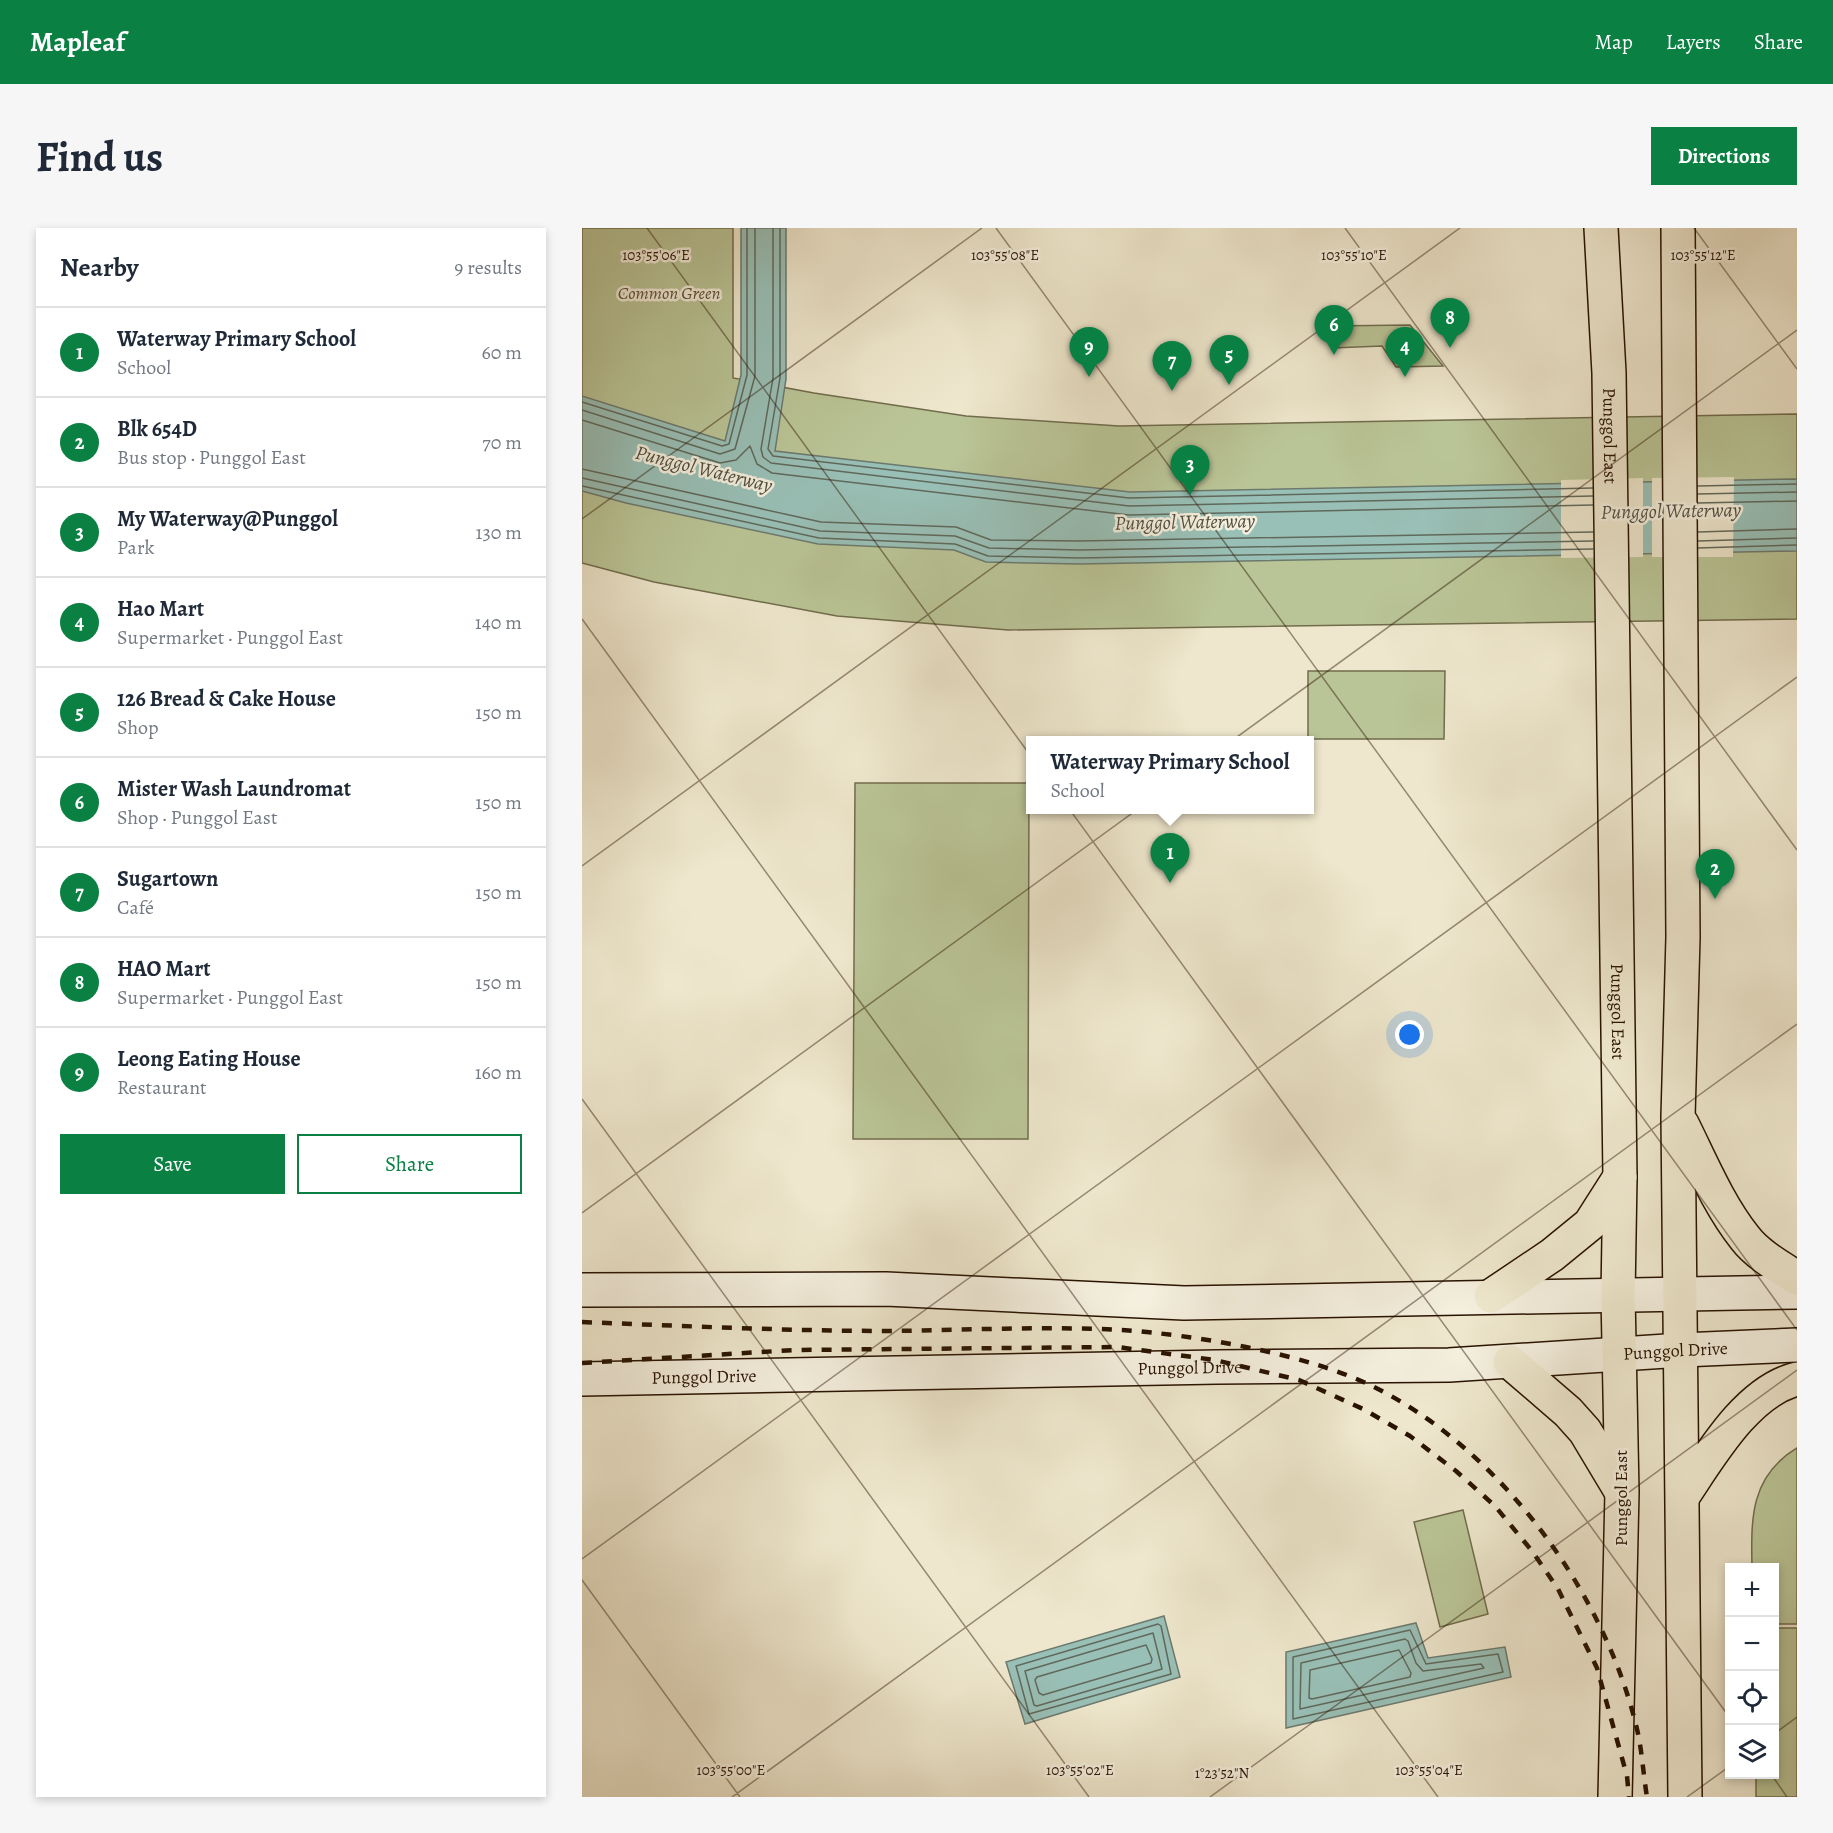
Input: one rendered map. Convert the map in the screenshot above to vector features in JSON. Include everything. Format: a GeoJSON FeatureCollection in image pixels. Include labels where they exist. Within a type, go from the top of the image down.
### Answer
{"type":"FeatureCollection","features":[{"type":"Feature","properties":{"kind":"main road","name":"Punggol East"},"geometry":{"type":"LineString","coordinates":[[1601,228],[1609,373],[1620,1177],[1618,1295],[1621,1354],[1622,1492],[1615,1797]]}},
{"type":"Feature","properties":{"kind":"main road"},"geometry":{"type":"LineString","coordinates":[[1678,228],[1683,1003],[1678,1117],[1682,1350],[1684,1797]]}},
{"type":"Feature","properties":{"kind":"main road"},"geometry":{"type":"LineString","coordinates":[[1678,1117],[1720,1200],[1746,1240],[1797,1278]]}},
{"type":"Feature","properties":{"kind":"main road"},"geometry":{"type":"LineString","coordinates":[[1491,1296],[1552,1255],[1590,1224],[1620,1177]]}},
{"type":"Feature","properties":{"kind":"main road"},"geometry":{"type":"LineString","coordinates":[[1510,1362],[1568,1412],[1585,1431],[1622,1492]]}},
{"type":"Feature","properties":{"kind":"main road"},"geometry":{"type":"LineString","coordinates":[[1683,1496],[1724,1434],[1780,1383],[1797,1379]]}},
{"type":"Feature","properties":{"kind":"street"},"geometry":{"type":"LineString","coordinates":[[582,1290],[886,1289],[1184,1303],[1797,1292]]}},
{"type":"Feature","properties":{"kind":"street","name":"Punggol Drive"},"geometry":{"type":"LineString","coordinates":[[582,1379],[1205,1367],[1449,1365],[1797,1345]]}},
{"type":"Feature","properties":{"kind":"green space","name":"Common Green"},"geometry":{"type":"Polygon","coordinates":[[[582,228],[733,228],[733,378],[814,393],[966,416],[1119,426],[1797,414],[1797,619],[1008,630],[837,616],[654,582],[582,563],[582,228]]]}},
{"type":"Feature","properties":{"kind":"green space"},"geometry":{"type":"Polygon","coordinates":[[[1410,325],[1443,366],[1396,367],[1382,346],[1332,348],[1331,326],[1410,325]]]}},
{"type":"Feature","properties":{"kind":"green space"},"geometry":{"type":"Polygon","coordinates":[[[1308,671],[1445,671],[1444,739],[1314,739],[1314,736],[1308,736],[1308,671]]]}},
{"type":"Feature","properties":{"kind":"green space"},"geometry":{"type":"Polygon","coordinates":[[[855,783],[1026,783],[1026,814],[1029,814],[1028,1139],[853,1139],[855,783]]]}},
{"type":"Feature","properties":{"kind":"green space"},"geometry":{"type":"Polygon","coordinates":[[[1797,1448],[1797,1624],[1779,1624],[1779,1563],[1752,1563],[1753,1516],[1756,1500],[1770,1472],[1797,1448]]]}},
{"type":"Feature","properties":{"kind":"green space"},"geometry":{"type":"Polygon","coordinates":[[[1463,1510],[1488,1614],[1440,1627],[1414,1522],[1463,1510]]]}},
{"type":"Feature","properties":{"kind":"green space"},"geometry":{"type":"Polygon","coordinates":[[[1779,1628],[1797,1628],[1797,1797],[1756,1797],[1756,1779],[1779,1779],[1779,1628]]]}},
{"type":"Feature","properties":{"kind":"water","name":"Punggol Waterway"},"geometry":{"type":"Polygon","coordinates":[[[741,228],[786,228],[786,379],[775,451],[1130,492],[1797,479],[1797,551],[1079,564],[986,562],[954,550],[818,544],[626,503],[582,491],[582,396],[725,441],[741,375],[741,228]]]}},
{"type":"Feature","properties":{"kind":"water"},"geometry":{"type":"Polygon","coordinates":[[[1164,1616],[1180,1677],[1025,1724],[1006,1662],[1164,1616]]]}},
{"type":"Feature","properties":{"kind":"water"},"geometry":{"type":"Polygon","coordinates":[[[1416,1623],[1428,1658],[1505,1647],[1511,1677],[1286,1728],[1286,1652],[1416,1623]]]}},
{"type":"Feature","properties":{"kind":"pier"},"geometry":{"type":"Polygon","coordinates":[[[1734,477],[1733,557],[1652,557],[1652,478],[1734,477]]]}},
{"type":"Feature","properties":{"kind":"pier"},"geometry":{"type":"Polygon","coordinates":[[[1643,478],[1643,557],[1561,558],[1561,480],[1643,478]]]}},
{"type":"Feature","properties":{"kind":"railway"},"geometry":{"type":"LineString","coordinates":[[582,1322],[853,1331],[1036,1328],[1122,1330],[1183,1336],[1250,1348],[1316,1364],[1372,1386],[1418,1413],[1462,1446],[1503,1485],[1539,1528],[1571,1575],[1599,1624],[1620,1674],[1638,1734],[1647,1797]]}},
{"type":"Feature","properties":{"kind":"railway"},"geometry":{"type":"LineString","coordinates":[[582,1363],[794,1350],[1117,1347],[1215,1360],[1299,1380],[1363,1409],[1410,1436],[1456,1471],[1495,1506],[1532,1551],[1558,1589],[1597,1668],[1627,1776],[1629,1797]]}},
{"type":"Feature","properties":{"kind":"place","name":"HAO Mart"},"geometry":{"type":"Point","coordinates":[1450,348]}},
{"type":"Feature","properties":{"kind":"place","name":"Mister Wash Laundromat"},"geometry":{"type":"Point","coordinates":[1334,355]}},
{"type":"Feature","properties":{"kind":"place","name":"Leong Eating House"},"geometry":{"type":"Point","coordinates":[1089,377]}},
{"type":"Feature","properties":{"kind":"place","name":"Hao Mart"},"geometry":{"type":"Point","coordinates":[1405,377]}},
{"type":"Feature","properties":{"kind":"place","name":"126 Bread & Cake House"},"geometry":{"type":"Point","coordinates":[1229,385]}},
{"type":"Feature","properties":{"kind":"place","name":"Sugartown"},"geometry":{"type":"Point","coordinates":[1172,391]}},
{"type":"Feature","properties":{"kind":"place","name":"My Waterway@Punggol"},"geometry":{"type":"Point","coordinates":[1190,495]}},
{"type":"Feature","properties":{"kind":"place","name":"Waterway Primary School"},"geometry":{"type":"Point","coordinates":[1170,883]}},
{"type":"Feature","properties":{"kind":"place","name":"Blk 654D"},"geometry":{"type":"Point","coordinates":[1715,899]}}]}
